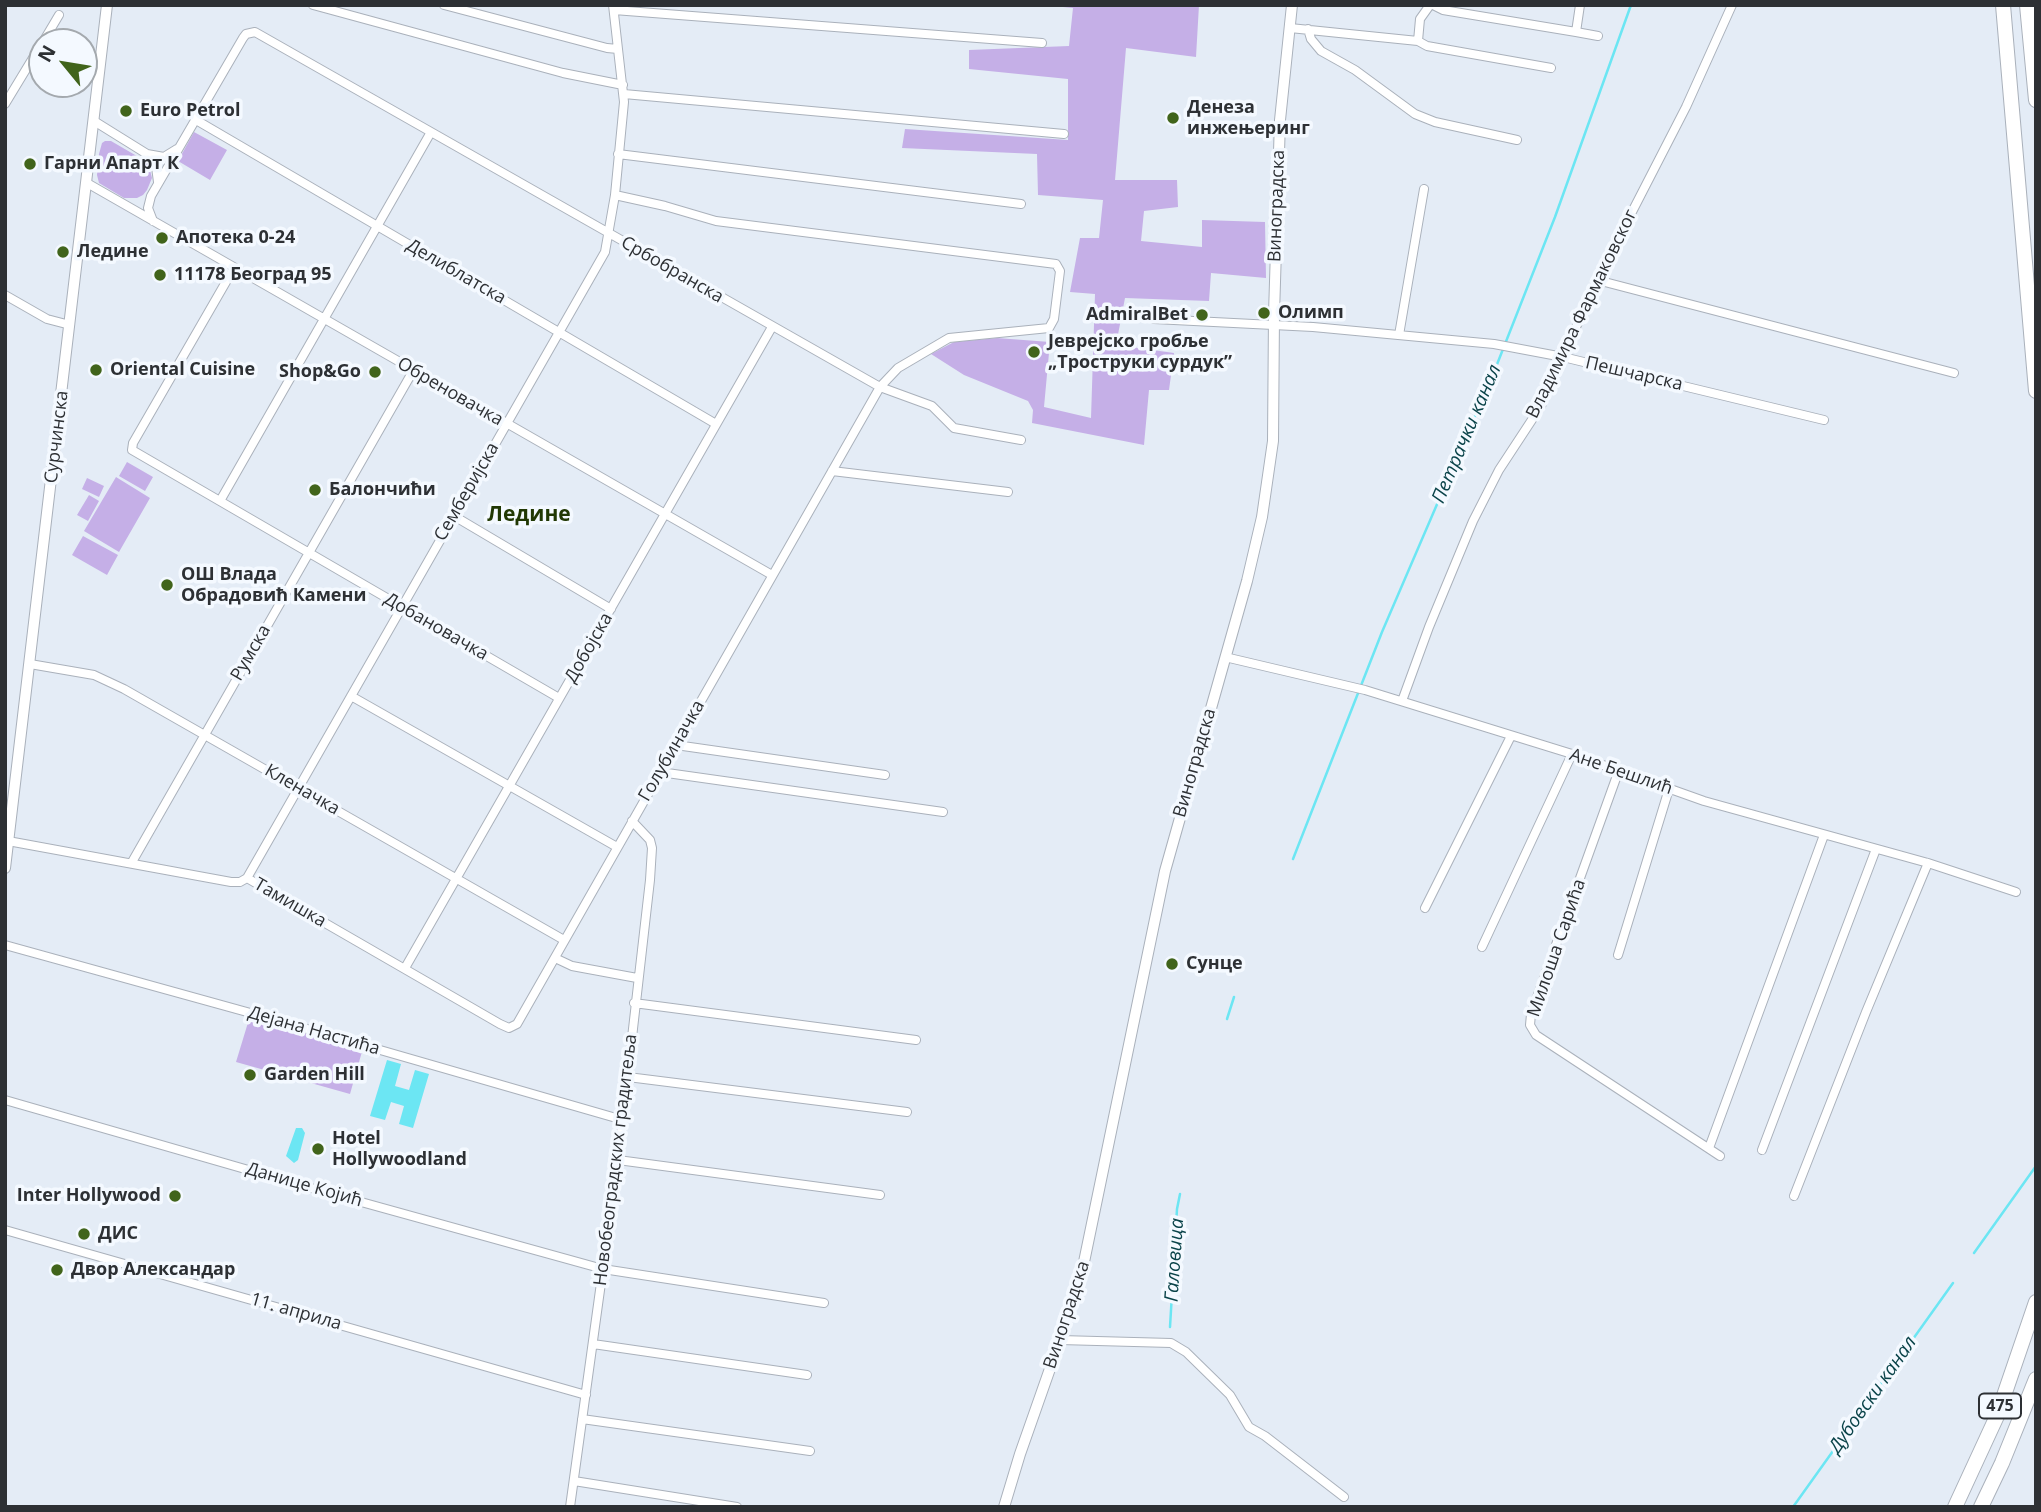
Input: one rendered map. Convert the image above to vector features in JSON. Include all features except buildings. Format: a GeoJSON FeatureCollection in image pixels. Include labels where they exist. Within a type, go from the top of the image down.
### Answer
{"type":"FeatureCollection","features":[{"type":"Feature","properties":{"kind":"highway"},"geometry":{"type":"LineString","coordinates":[[2003,5],[2036,391]]}},
{"type":"Feature","properties":{"kind":"highway"},"geometry":{"type":"LineString","coordinates":[[2026,5],[2036,100]]}},
{"type":"Feature","properties":{"kind":"highway","name":"475"},"geometry":{"type":"LineString","coordinates":[[1955,1507],[1997,1416],[2036,1302]]}},
{"type":"Feature","properties":{"kind":"highway","name":"475"},"geometry":{"type":"LineString","coordinates":[[1981,1507],[2003,1463],[2036,1379]]}},
{"type":"Feature","properties":{"kind":"street","name":"Сурчинска"},"geometry":{"type":"LineString","coordinates":[[5,868],[9,841],[12,766],[30,664],[107,5]]}},
{"type":"Feature","properties":{"kind":"street"},"geometry":{"type":"LineString","coordinates":[[313,5],[623,90],[1064,134]]}},
{"type":"Feature","properties":{"kind":"street"},"geometry":{"type":"LineString","coordinates":[[444,5],[618,49]]}},
{"type":"Feature","properties":{"kind":"street","name":"Виноградска"},"geometry":{"type":"LineString","coordinates":[[1004,1507],[1084,1262],[1096,1215],[1126,1052],[1165,871],[1255,548],[1273,441],[1280,120],[1292,5]]}},
{"type":"Feature","properties":{"kind":"street"},"geometry":{"type":"LineString","coordinates":[[1418,41],[1420,19],[1431,5],[1443,10],[1598,36]]}},
{"type":"Feature","properties":{"kind":"street"},"geometry":{"type":"LineString","coordinates":[[1576,32],[1580,5]]}},
{"type":"Feature","properties":{"kind":"street","name":"Владимира Фармаковског"},"geometry":{"type":"LineString","coordinates":[[1402,701],[1473,521],[1499,470],[1541,407],[1597,280],[1691,96],[1732,5]]}},
{"type":"Feature","properties":{"kind":"street"},"geometry":{"type":"LineString","coordinates":[[614,7],[1042,43]]}},
{"type":"Feature","properties":{"kind":"street","name":"Семберијска"},"geometry":{"type":"LineString","coordinates":[[247,877],[605,252],[615,195],[623,90],[614,7]]}},
{"type":"Feature","properties":{"kind":"street"},"geometry":{"type":"LineString","coordinates":[[51,28],[59,15]]}},
{"type":"Feature","properties":{"kind":"street"},"geometry":{"type":"LineString","coordinates":[[1290,28],[1418,41],[1427,46],[1551,68]]}},
{"type":"Feature","properties":{"kind":"street"},"geometry":{"type":"LineString","coordinates":[[1308,29],[1311,39],[1321,51],[1355,70],[1415,114],[1435,122],[1517,141]]}},
{"type":"Feature","properties":{"kind":"street","name":"Србобранска"},"geometry":{"type":"LineString","coordinates":[[196,120],[243,38],[251,32],[260,33],[880,387],[932,406],[959,430],[1021,440]]}},
{"type":"Feature","properties":{"kind":"street"},"geometry":{"type":"LineString","coordinates":[[5,104],[28,66]]}},
{"type":"Feature","properties":{"kind":"street"},"geometry":{"type":"LineString","coordinates":[[153,221],[148,208],[151,196],[196,120]]}},
{"type":"Feature","properties":{"kind":"street","name":"Делиблатска"},"geometry":{"type":"LineString","coordinates":[[196,120],[716,424]]}},
{"type":"Feature","properties":{"kind":"street"},"geometry":{"type":"LineString","coordinates":[[94,121],[147,154],[164,157],[179,148]]}},
{"type":"Feature","properties":{"kind":"street"},"geometry":{"type":"LineString","coordinates":[[219,501],[431,132]]}},
{"type":"Feature","properties":{"kind":"street"},"geometry":{"type":"LineString","coordinates":[[147,154],[158,172],[158,185]]}},
{"type":"Feature","properties":{"kind":"street"},"geometry":{"type":"LineString","coordinates":[[618,154],[1021,204]]}},
{"type":"Feature","properties":{"kind":"street","name":"Обреновачка"},"geometry":{"type":"LineString","coordinates":[[87,183],[772,575]]}},
{"type":"Feature","properties":{"kind":"street"},"geometry":{"type":"LineString","coordinates":[[1399,335],[1424,189]]}},
{"type":"Feature","properties":{"kind":"street"},"geometry":{"type":"LineString","coordinates":[[615,195],[665,206],[716,222],[1056,264],[1060,271],[1054,319],[1049,328],[949,338],[901,366],[880,387]]}},
{"type":"Feature","properties":{"kind":"street"},"geometry":{"type":"LineString","coordinates":[[129,207],[151,196]]}},
{"type":"Feature","properties":{"kind":"street","name":"Добановачка"},"geometry":{"type":"LineString","coordinates":[[234,268],[131,448],[559,698]]}},
{"type":"Feature","properties":{"kind":"street"},"geometry":{"type":"LineString","coordinates":[[1597,280],[1954,373]]}},
{"type":"Feature","properties":{"kind":"street"},"geometry":{"type":"LineString","coordinates":[[5,295],[47,319],[70,325]]}},
{"type":"Feature","properties":{"kind":"street","name":"Пешчарска"},"geometry":{"type":"LineString","coordinates":[[1154,319],[1399,335],[1514,347],[1824,420]]}},
{"type":"Feature","properties":{"kind":"street","name":"Добојска"},"geometry":{"type":"LineString","coordinates":[[405,968],[772,327]]}},
{"type":"Feature","properties":{"kind":"street","name":"Румска"},"geometry":{"type":"LineString","coordinates":[[132,862],[413,371]]}},
{"type":"Feature","properties":{"kind":"street","name":"Голубиначка"},"geometry":{"type":"LineString","coordinates":[[509,1028],[515,1027],[522,1017],[880,387]]}},
{"type":"Feature","properties":{"kind":"street"},"geometry":{"type":"LineString","coordinates":[[832,471],[1008,492]]}},
{"type":"Feature","properties":{"kind":"street"},"geometry":{"type":"LineString","coordinates":[[454,516],[611,609]]}},
{"type":"Feature","properties":{"kind":"street","name":"Ане Бешлић"},"geometry":{"type":"LineString","coordinates":[[1225,657],[1365,690],[1572,754],[1704,801],[1928,863],[2016,892]]}},
{"type":"Feature","properties":{"kind":"street","name":"Кленачка"},"geometry":{"type":"LineString","coordinates":[[30,664],[85,673],[104,680],[205,734],[564,940]]}},
{"type":"Feature","properties":{"kind":"street"},"geometry":{"type":"LineString","coordinates":[[351,696],[617,847]]}},
{"type":"Feature","properties":{"kind":"street"},"geometry":{"type":"LineString","coordinates":[[1425,908],[1511,736]]}},
{"type":"Feature","properties":{"kind":"street"},"geometry":{"type":"LineString","coordinates":[[676,745],[885,775]]}},
{"type":"Feature","properties":{"kind":"street"},"geometry":{"type":"LineString","coordinates":[[1482,947],[1572,754]]}},
{"type":"Feature","properties":{"kind":"street","name":"Милоша Сарића"},"geometry":{"type":"LineString","coordinates":[[1619,770],[1531,1014],[1530,1026],[1536,1035],[1720,1156]]}},
{"type":"Feature","properties":{"kind":"street"},"geometry":{"type":"LineString","coordinates":[[660,772],[943,812]]}},
{"type":"Feature","properties":{"kind":"street"},"geometry":{"type":"LineString","coordinates":[[1618,955],[1669,789]]}},
{"type":"Feature","properties":{"kind":"street","name":"Новобеоградских градитеља"},"geometry":{"type":"LineString","coordinates":[[570,1507],[623,1120],[652,848],[648,835],[632,821]]}},
{"type":"Feature","properties":{"kind":"street"},"geometry":{"type":"LineString","coordinates":[[1709,1148],[1824,835]]}},
{"type":"Feature","properties":{"kind":"street","name":"Тамишка"},"geometry":{"type":"LineString","coordinates":[[9,841],[232,882],[240,882],[247,877],[509,1028]]}},
{"type":"Feature","properties":{"kind":"street"},"geometry":{"type":"LineString","coordinates":[[1762,1150],[1876,849]]}},
{"type":"Feature","properties":{"kind":"street"},"geometry":{"type":"LineString","coordinates":[[1794,1196],[1928,863]]}},
{"type":"Feature","properties":{"kind":"street","name":"Дејана Настића"},"geometry":{"type":"LineString","coordinates":[[5,944],[623,1120]]}},
{"type":"Feature","properties":{"kind":"street"},"geometry":{"type":"LineString","coordinates":[[555,958],[572,966],[637,978]]}},
{"type":"Feature","properties":{"kind":"street"},"geometry":{"type":"LineString","coordinates":[[634,1003],[916,1040]]}},
{"type":"Feature","properties":{"kind":"street"},"geometry":{"type":"LineString","coordinates":[[628,1077],[907,1112]]}},
{"type":"Feature","properties":{"kind":"street","name":"Данице Којић"},"geometry":{"type":"LineString","coordinates":[[5,1100],[603,1269],[824,1303]]}},
{"type":"Feature","properties":{"kind":"street"},"geometry":{"type":"LineString","coordinates":[[618,1160],[880,1195]]}},
{"type":"Feature","properties":{"kind":"street","name":"11. априла"},"geometry":{"type":"LineString","coordinates":[[5,1230],[586,1395]]}},
{"type":"Feature","properties":{"kind":"street"},"geometry":{"type":"LineString","coordinates":[[1060,1340],[1171,1343],[1186,1352],[1230,1395],[1249,1427],[1265,1436],[1344,1497]]}},
{"type":"Feature","properties":{"kind":"street"},"geometry":{"type":"LineString","coordinates":[[593,1344],[807,1375]]}},
{"type":"Feature","properties":{"kind":"street"},"geometry":{"type":"LineString","coordinates":[[582,1419],[810,1451]]}},
{"type":"Feature","properties":{"kind":"street"},"geometry":{"type":"LineString","coordinates":[[574,1481],[737,1507]]}},
{"type":"Feature","properties":{"kind":"shaded area"},"geometry":{"type":"Polygon","coordinates":[[[1043,5],[1199,5],[1196,57],[1126,48],[1115,180],[1177,180],[1178,207],[1144,211],[1141,241],[1202,247],[1202,220],[1265,222],[1266,278],[1211,273],[1209,301],[1125,298],[1116,345],[1174,353],[1169,390],[1149,390],[1144,445],[1032,423],[1033,410],[1028,401],[964,375],[931,354],[954,342],[997,338],[1050,342],[1044,407],[1091,418],[1095,294],[1070,292],[1080,238],[1099,238],[1103,200],[1038,195],[1037,154],[902,148],[905,129],[1068,140],[1068,79],[969,69],[969,50],[1069,46],[1073,8],[1043,5]]]}},
{"type":"Feature","properties":{"kind":"shaded area"},"geometry":{"type":"Polygon","coordinates":[[[194,132],[227,150],[210,180],[178,161],[194,132]]]}},
{"type":"Feature","properties":{"kind":"shaded area"},"geometry":{"type":"Polygon","coordinates":[[[105,141],[111,141],[149,166],[152,178],[143,195],[124,198],[99,183],[99,154],[105,141]]]}},
{"type":"Feature","properties":{"kind":"shaded area"},"geometry":{"type":"Polygon","coordinates":[[[127,462],[153,477],[145,491],[119,476],[127,462]]]}},
{"type":"Feature","properties":{"kind":"shaded area"},"geometry":{"type":"Polygon","coordinates":[[[116,477],[150,498],[119,552],[84,531],[116,477]]]}},
{"type":"Feature","properties":{"kind":"shaded area"},"geometry":{"type":"Polygon","coordinates":[[[87,478],[104,486],[99,497],[82,489],[87,478]]]}},
{"type":"Feature","properties":{"kind":"shaded area"},"geometry":{"type":"Polygon","coordinates":[[[89,495],[99,501],[88,521],[77,515],[89,495]]]}},
{"type":"Feature","properties":{"kind":"shaded area"},"geometry":{"type":"Polygon","coordinates":[[[83,536],[118,555],[107,575],[72,555],[83,536]]]}},
{"type":"Feature","properties":{"kind":"shaded area"},"geometry":{"type":"Polygon","coordinates":[[[250,1016],[363,1048],[350,1094],[236,1062],[250,1016]]]}},
{"type":"Feature","properties":{"kind":"water"},"geometry":{"type":"Polygon","coordinates":[[[387,1060],[401,1064],[395,1086],[409,1090],[415,1070],[429,1074],[413,1128],[399,1124],[404,1106],[391,1102],[385,1120],[370,1116],[387,1060]]]}},
{"type":"Feature","properties":{"kind":"water"},"geometry":{"type":"Polygon","coordinates":[[[296,1128],[302,1128],[305,1133],[298,1160],[294,1163],[286,1156],[296,1128]]]}},
{"type":"Feature","properties":{"kind":"waterway","name":"Петрачки канал"},"geometry":{"type":"LineString","coordinates":[[1293,859],[1382,632],[1494,372],[1555,217],[1631,5]]}},
{"type":"Feature","properties":{"kind":"waterway","name":"Галовица"},"geometry":{"type":"LineString","coordinates":[[1227,1019],[1234,997]]}},
{"type":"Feature","properties":{"kind":"waterway","name":"Дубовски канал"},"geometry":{"type":"LineString","coordinates":[[1974,1253],[2036,1166]]}},
{"type":"Feature","properties":{"kind":"waterway","name":"Галовица"},"geometry":{"type":"LineString","coordinates":[[1170,1327],[1180,1194]]}},
{"type":"Feature","properties":{"kind":"waterway","name":"Дубовски канал"},"geometry":{"type":"LineString","coordinates":[[1793,1507],[1953,1283]]}},
{"type":"Feature","properties":{"kind":"place","name":"Euro Petrol"},"geometry":{"type":"Point","coordinates":[126,111]}},
{"type":"Feature","properties":{"kind":"place","name":"Денеза инжењеринг"},"geometry":{"type":"Point","coordinates":[1173,118]}},
{"type":"Feature","properties":{"kind":"place","name":"Гарни Апарт К"},"geometry":{"type":"Point","coordinates":[30,164]}},
{"type":"Feature","properties":{"kind":"place","name":"Апотека 0-24"},"geometry":{"type":"Point","coordinates":[162,238]}},
{"type":"Feature","properties":{"kind":"place","name":"Ледине"},"geometry":{"type":"Point","coordinates":[63,252]}},
{"type":"Feature","properties":{"kind":"place","name":"11178 Београд 95"},"geometry":{"type":"Point","coordinates":[160,275]}},
{"type":"Feature","properties":{"kind":"place","name":"Олимп"},"geometry":{"type":"Point","coordinates":[1264,313]}},
{"type":"Feature","properties":{"kind":"place","name":"AdmiralBet"},"geometry":{"type":"Point","coordinates":[1202,315]}},
{"type":"Feature","properties":{"kind":"place","name":"Јеврејско гробље „Троструки сурдук”"},"geometry":{"type":"Point","coordinates":[1034,352]}},
{"type":"Feature","properties":{"kind":"place","name":"Oriental Cuisine"},"geometry":{"type":"Point","coordinates":[96,370]}},
{"type":"Feature","properties":{"kind":"place","name":"Shop&Go"},"geometry":{"type":"Point","coordinates":[375,372]}},
{"type":"Feature","properties":{"kind":"place","name":"Балончићи"},"geometry":{"type":"Point","coordinates":[315,490]}},
{"type":"Feature","properties":{"kind":"place","name":"ОШ Влада Обрадовић Камени"},"geometry":{"type":"Point","coordinates":[167,585]}},
{"type":"Feature","properties":{"kind":"place","name":"Сунце"},"geometry":{"type":"Point","coordinates":[1172,964]}},
{"type":"Feature","properties":{"kind":"place","name":"Garden Hill"},"geometry":{"type":"Point","coordinates":[250,1075]}},
{"type":"Feature","properties":{"kind":"place","name":"Hotel Hollywoodland"},"geometry":{"type":"Point","coordinates":[318,1149]}},
{"type":"Feature","properties":{"kind":"place","name":"Inter Hollywood"},"geometry":{"type":"Point","coordinates":[175,1196]}},
{"type":"Feature","properties":{"kind":"place","name":"ДИС"},"geometry":{"type":"Point","coordinates":[84,1234]}},
{"type":"Feature","properties":{"kind":"place","name":"Двор Александар"},"geometry":{"type":"Point","coordinates":[57,1270]}},
{"type":"Feature","properties":{"kind":"district","name":"Ледине"},"geometry":{"type":"Point","coordinates":[529,515]}}]}
